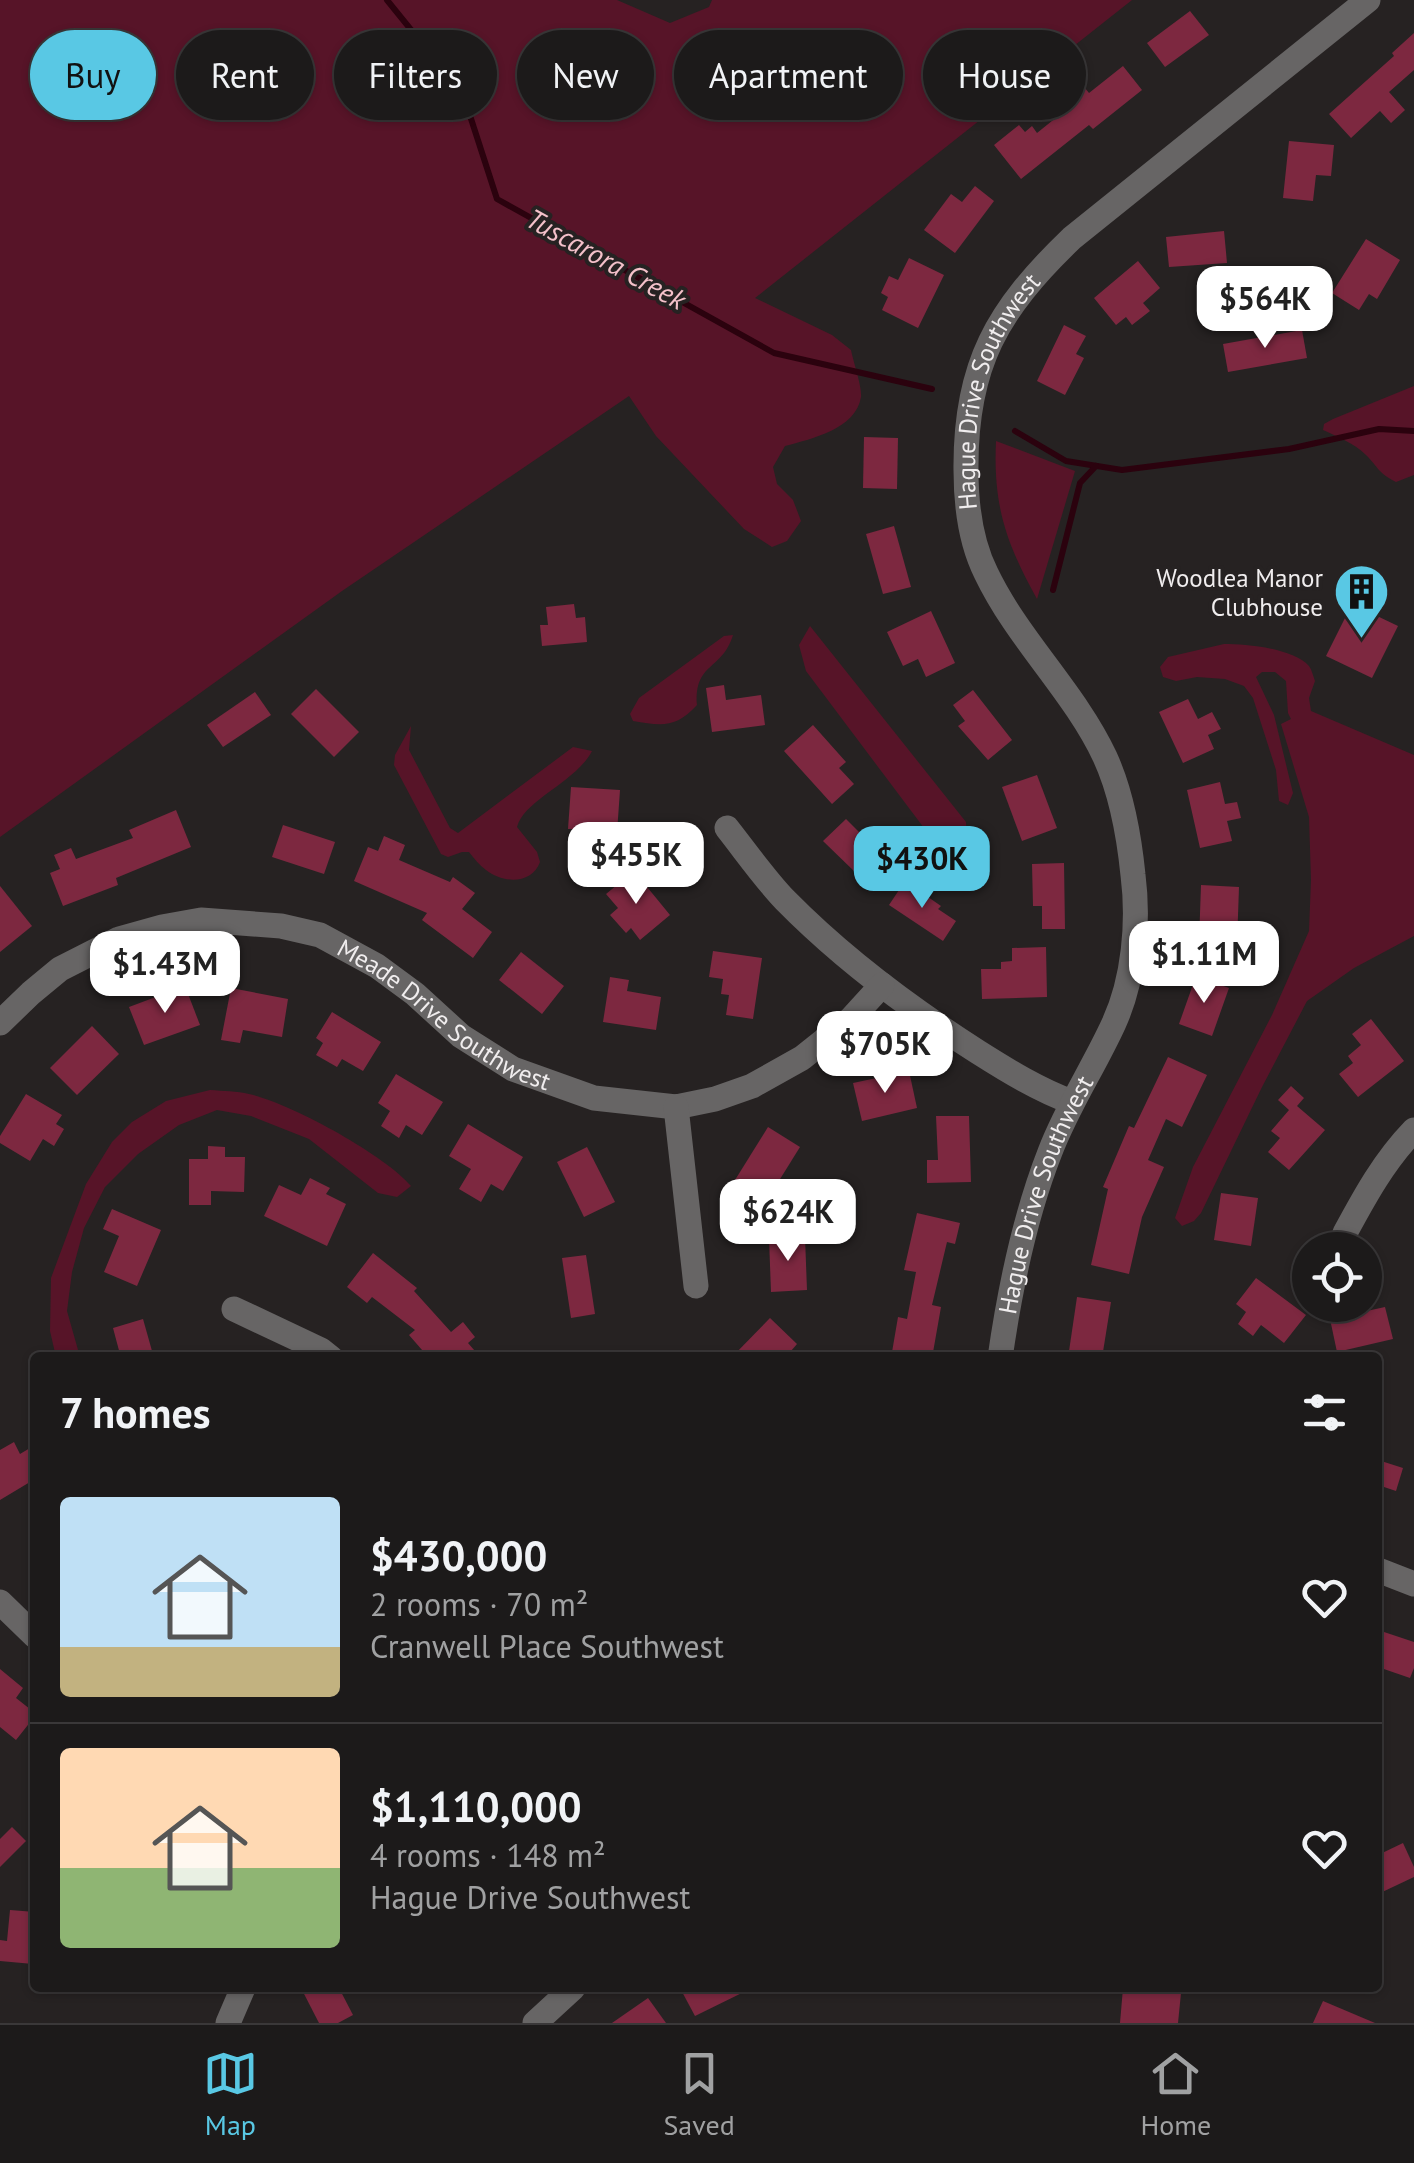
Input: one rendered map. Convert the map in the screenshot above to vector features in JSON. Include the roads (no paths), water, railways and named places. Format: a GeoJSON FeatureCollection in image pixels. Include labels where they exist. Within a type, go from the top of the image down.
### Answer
{"type":"FeatureCollection","features":[{"type":"Feature","properties":{"kind":"street","name":"Hague Drive Southwest"},"geometry":{"type":"LineString","coordinates":[[1001,1352],[1024,1231],[1050,1152],[1123,999],[1134,929],[1134,879],[1127,827],[1106,758],[1004,607],[973,539],[967,504],[966,450],[968,410],[978,370],[994,334],[1042,266],[1368,0]]}},
{"type":"Feature","properties":{"kind":"street"},"geometry":{"type":"LineString","coordinates":[[727,828],[782,896],[882,985],[990,1060],[1072,1102]]}},
{"type":"Feature","properties":{"kind":"street","name":"Meade Drive Southwest"},"geometry":{"type":"LineString","coordinates":[[0,1024],[60,969],[118,939],[202,920],[281,926],[320,935],[377,966],[461,1036],[513,1070],[594,1098],[676,1107],[752,1086],[802,1058],[851,1019],[882,985]]}},
{"type":"Feature","properties":{"kind":"street"},"geometry":{"type":"LineString","coordinates":[[676,1107],[696,1286]]}},
{"type":"Feature","properties":{"kind":"street"},"geometry":{"type":"LineString","coordinates":[[1345,1232],[1388,1159],[1414,1130]]}},
{"type":"Feature","properties":{"kind":"street"},"geometry":{"type":"LineString","coordinates":[[234,1309],[324,1352]]}},
{"type":"Feature","properties":{"kind":"street"},"geometry":{"type":"LineString","coordinates":[[1382,1572],[1414,1584]]}},
{"type":"Feature","properties":{"kind":"street"},"geometry":{"type":"LineString","coordinates":[[0,1602],[30,1631]]}},
{"type":"Feature","properties":{"kind":"street"},"geometry":{"type":"LineString","coordinates":[[228,2023],[241,1992]]}},
{"type":"Feature","properties":{"kind":"street"},"geometry":{"type":"LineString","coordinates":[[535,2023],[568,1992]]}},
{"type":"Feature","properties":{"kind":"waterway","name":"Tuscarora Creek"},"geometry":{"type":"LineString","coordinates":[[387,0],[463,94],[497,199],[774,353],[932,389]]}},
{"type":"Feature","properties":{"kind":"waterway","name":"Tuscarora Creek"},"geometry":{"type":"LineString","coordinates":[[1015,431],[1066,461],[1122,470],[1289,449],[1379,429],[1414,431]]}},
{"type":"Feature","properties":{"kind":"waterway"},"geometry":{"type":"LineString","coordinates":[[1053,590],[1080,483],[1096,466]]}},
{"type":"Feature","properties":{"kind":"place","name":"Woodlea Manor Clubhouse"},"geometry":{"type":"Point","coordinates":[1362,641]}}]}
